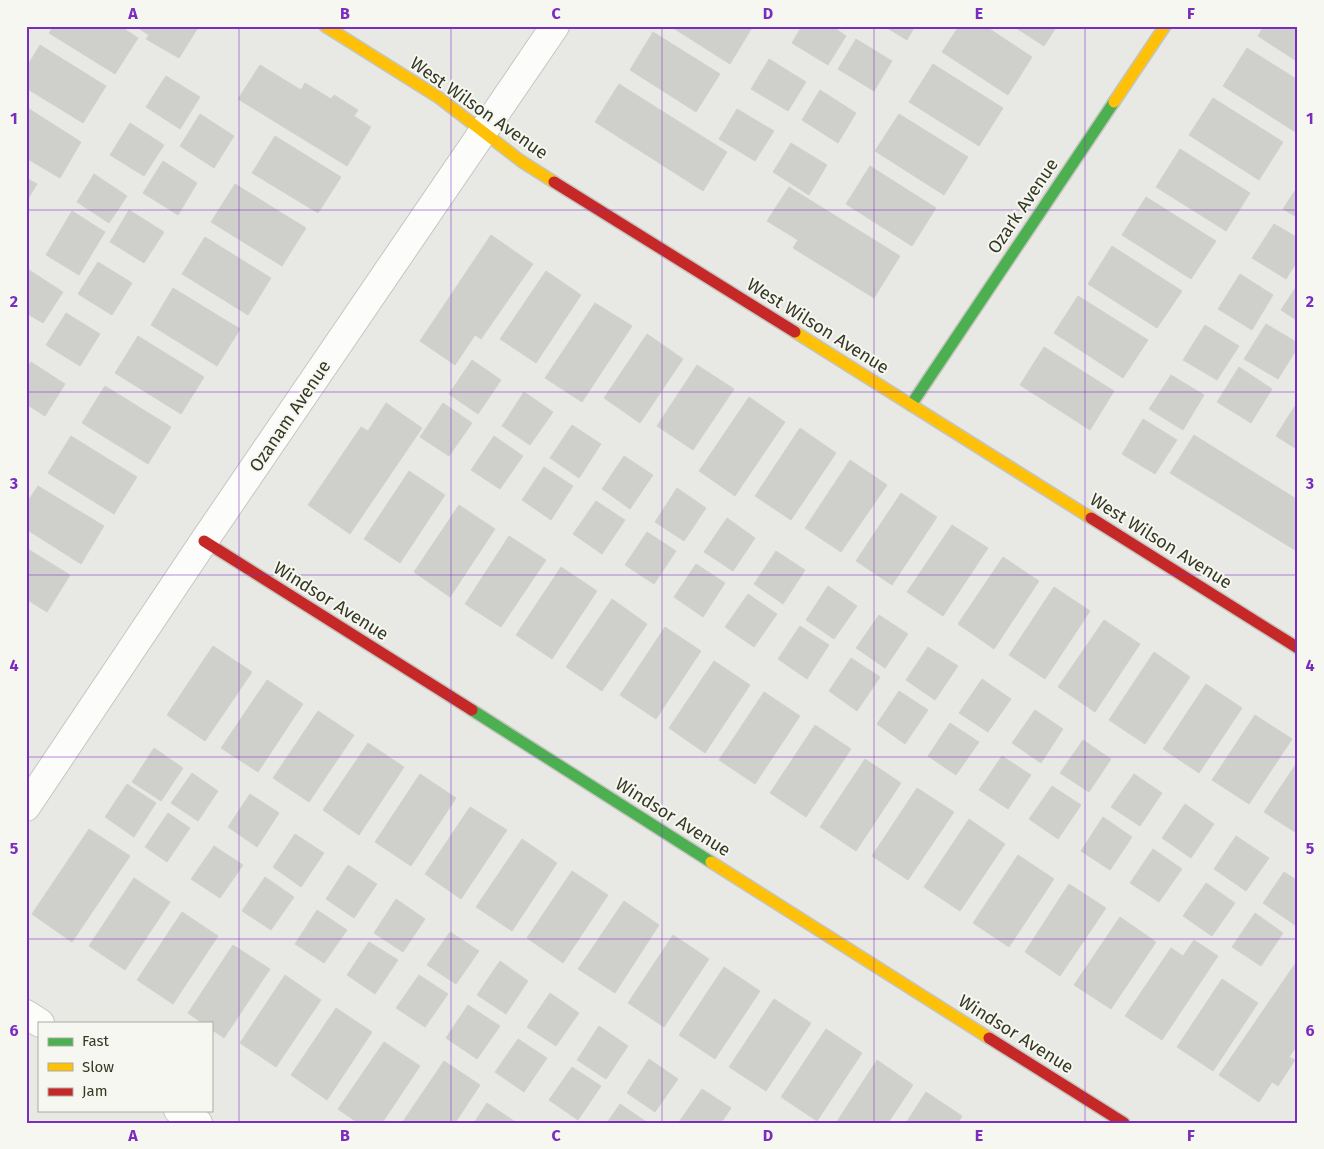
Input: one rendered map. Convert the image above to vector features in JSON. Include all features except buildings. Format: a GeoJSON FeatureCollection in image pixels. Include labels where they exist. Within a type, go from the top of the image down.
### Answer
{"type":"FeatureCollection","features":[{"type":"Feature","properties":{"kind":"street","name":"West Wilson Avenue"},"geometry":{"type":"LineString","coordinates":[[325,26],[438,97],[529,166],[1298,648]]}},
{"type":"Feature","properties":{"kind":"street","name":"Ozanam Avenue"},"geometry":{"type":"LineString","coordinates":[[26,807],[204,541],[555,26]]}},
{"type":"Feature","properties":{"kind":"street","name":"Ozark Avenue"},"geometry":{"type":"LineString","coordinates":[[910,405],[1165,26]]}},
{"type":"Feature","properties":{"kind":"street","name":"Windsor Avenue"},"geometry":{"type":"LineString","coordinates":[[204,541],[1124,1123]]}},
{"type":"Feature","properties":{"kind":"street"},"geometry":{"type":"LineString","coordinates":[[26,1014],[38,1022]]}},
{"type":"Feature","properties":{"kind":"street"},"geometry":{"type":"LineString","coordinates":[[181,1112],[198,1123]]}},
{"type":"Feature","properties":{"kind":"traffic: fast"},"geometry":{"type":"LineString","coordinates":[[911,405],[1114,102]]}},
{"type":"Feature","properties":{"kind":"traffic: fast"},"geometry":{"type":"LineString","coordinates":[[472,710],[711,862]]}},
{"type":"Feature","properties":{"kind":"traffic: slow"},"geometry":{"type":"LineString","coordinates":[[325,26],[438,97],[521,161],[554,182]]}},
{"type":"Feature","properties":{"kind":"traffic: slow"},"geometry":{"type":"LineString","coordinates":[[1114,102],[1165,26]]}},
{"type":"Feature","properties":{"kind":"traffic: slow"},"geometry":{"type":"LineString","coordinates":[[795,332],[1091,518]]}},
{"type":"Feature","properties":{"kind":"traffic: slow"},"geometry":{"type":"LineString","coordinates":[[711,862],[989,1038]]}},
{"type":"Feature","properties":{"kind":"traffic: jam"},"geometry":{"type":"LineString","coordinates":[[554,182],[795,332]]}},
{"type":"Feature","properties":{"kind":"traffic: jam"},"geometry":{"type":"LineString","coordinates":[[1091,518],[1298,648]]}},
{"type":"Feature","properties":{"kind":"traffic: jam"},"geometry":{"type":"LineString","coordinates":[[204,541],[472,710]]}},
{"type":"Feature","properties":{"kind":"traffic: jam"},"geometry":{"type":"LineString","coordinates":[[989,1038],[1124,1123]]}}]}
